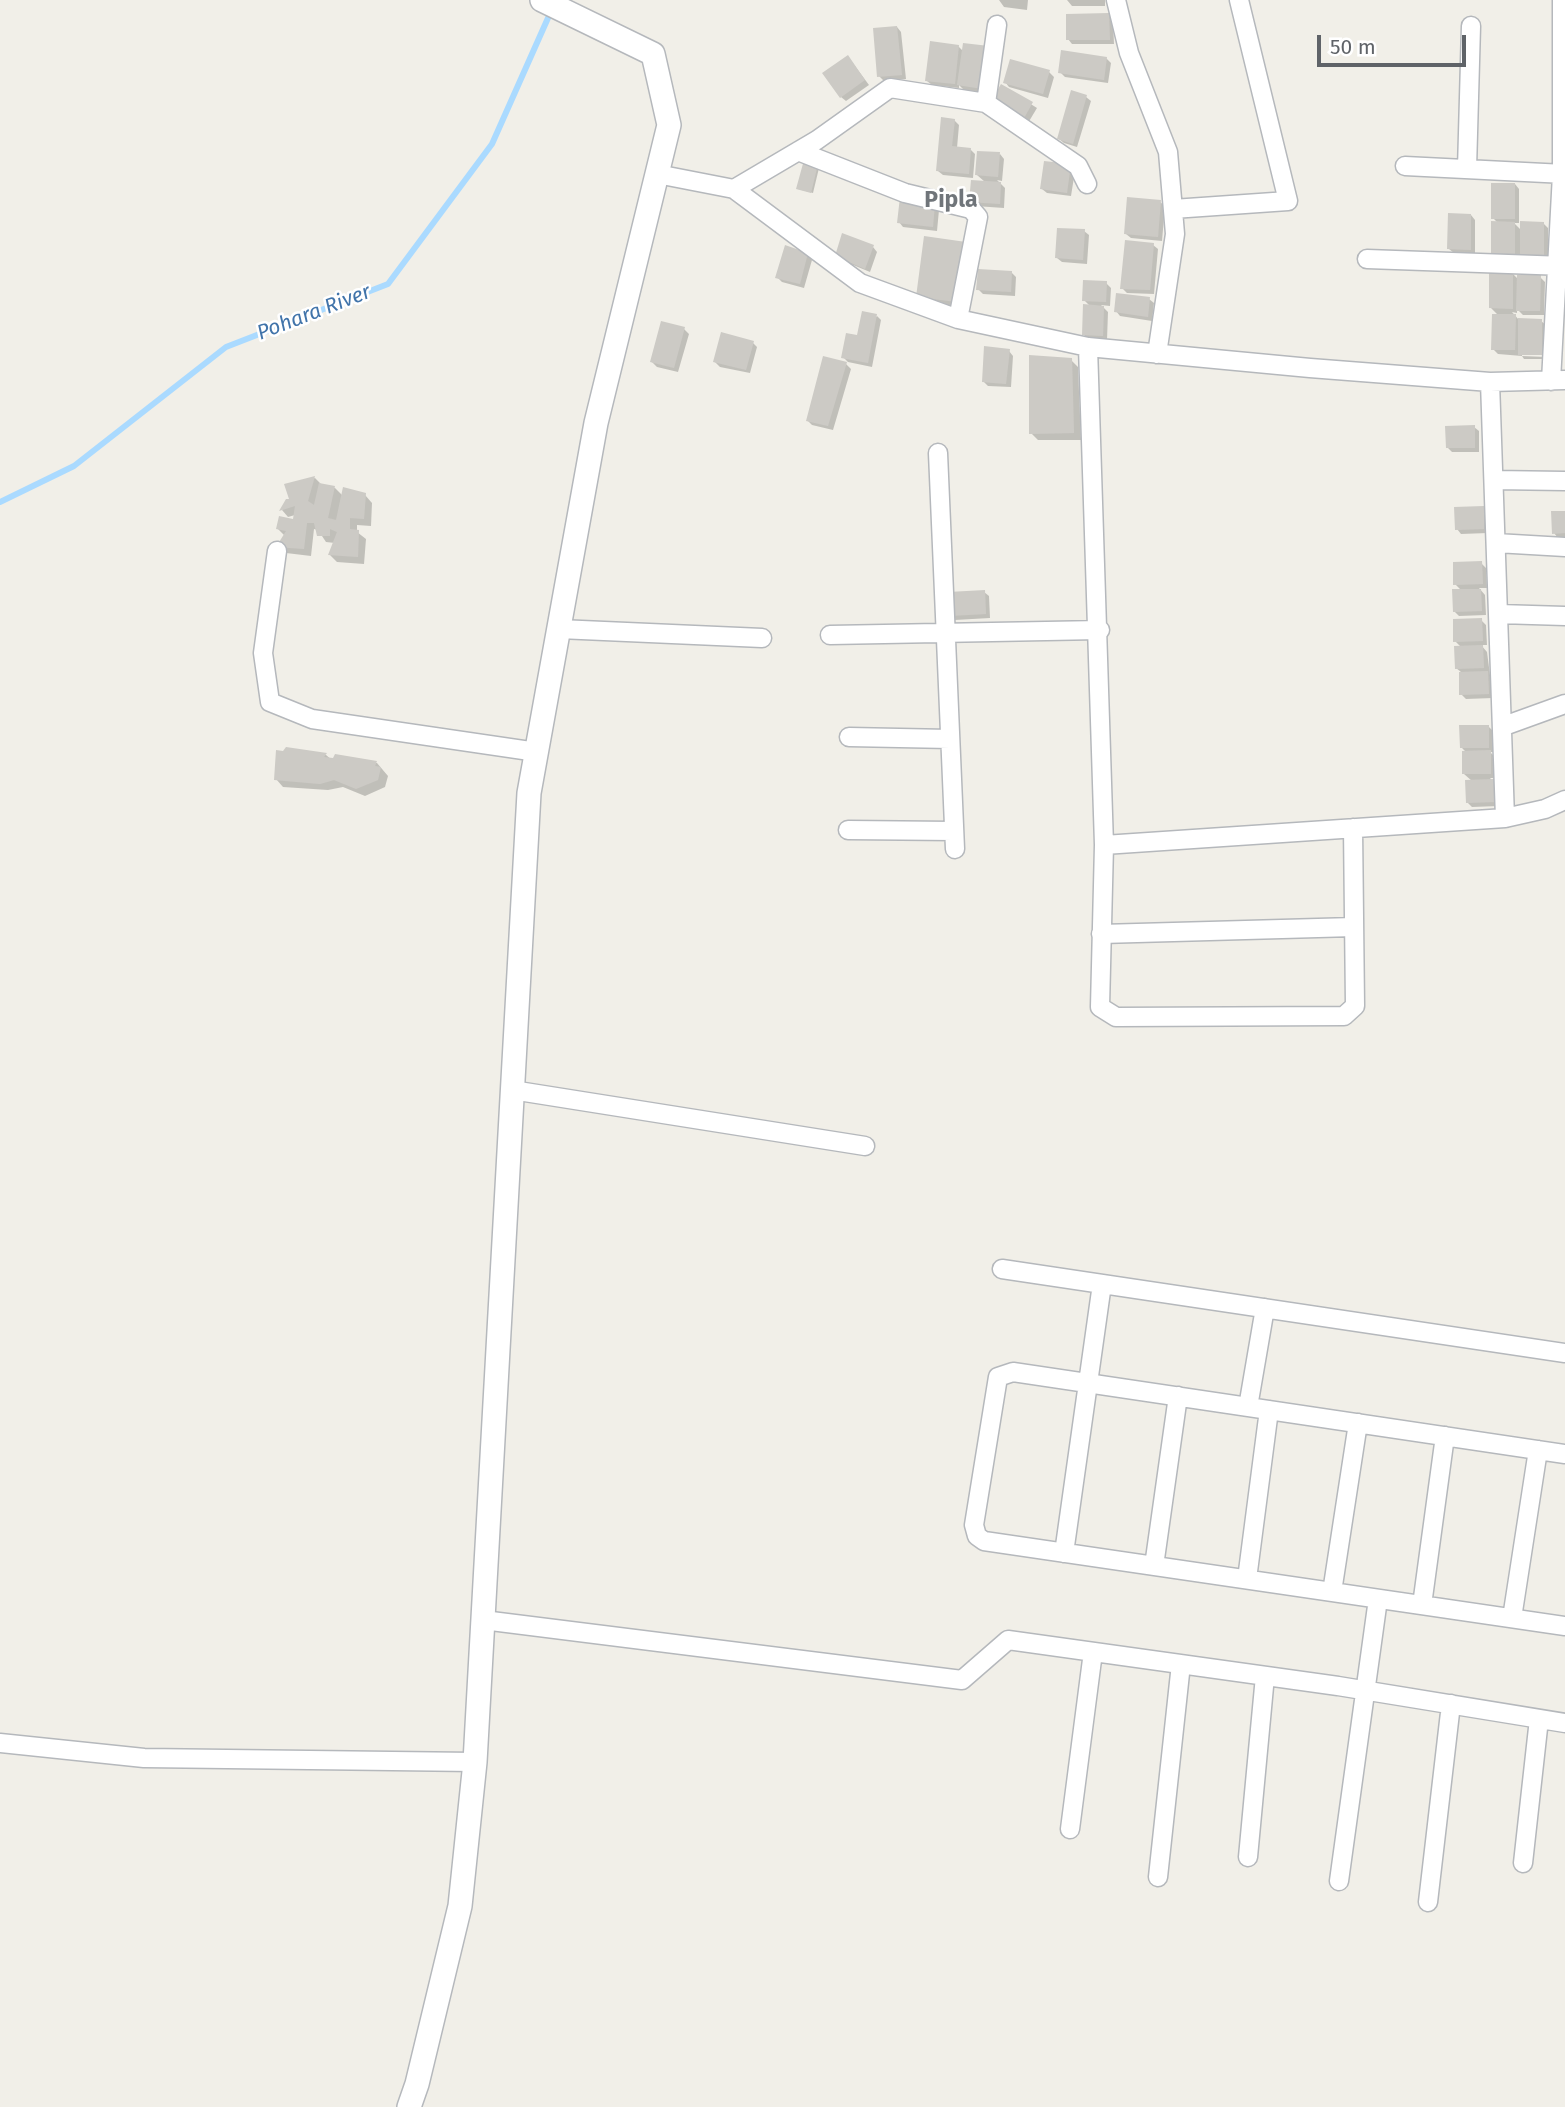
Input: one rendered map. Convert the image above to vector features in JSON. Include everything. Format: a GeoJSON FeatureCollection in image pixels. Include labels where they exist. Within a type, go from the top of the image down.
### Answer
{"type":"FeatureCollection","features":[{"type":"Feature","properties":{"kind":"street"},"geometry":{"type":"LineString","coordinates":[[408,2107],[417,2084],[460,1906],[475,1762],[529,793],[596,423],[669,125],[653,54],[542,0]]}},
{"type":"Feature","properties":{"kind":"street"},"geometry":{"type":"LineString","coordinates":[[1116,0],[1129,53],[1168,152],[1175,234],[1157,354]]}},
{"type":"Feature","properties":{"kind":"street"},"geometry":{"type":"LineString","coordinates":[[1173,209],[1287,201],[1239,0]]}},
{"type":"Feature","properties":{"kind":"street"},"geometry":{"type":"LineString","coordinates":[[657,174],[734,189],[860,283],[958,320],[1088,347],[1490,382],[1558,381],[1563,174],[1562,0]]}},
{"type":"Feature","properties":{"kind":"street"},"geometry":{"type":"LineString","coordinates":[[986,103],[997,25]]}},
{"type":"Feature","properties":{"kind":"street"},"geometry":{"type":"LineString","coordinates":[[1467,169],[1471,26]]}},
{"type":"Feature","properties":{"kind":"street"},"geometry":{"type":"LineString","coordinates":[[734,189],[798,151],[890,88],[986,103],[1077,166],[1087,184]]}},
{"type":"Feature","properties":{"kind":"street"},"geometry":{"type":"LineString","coordinates":[[798,151],[905,193],[971,209],[978,217],[958,320]]}},
{"type":"Feature","properties":{"kind":"street"},"geometry":{"type":"LineString","coordinates":[[1405,166],[1563,174]]}},
{"type":"Feature","properties":{"kind":"street"},"geometry":{"type":"LineString","coordinates":[[1367,259],[1561,265]]}},
{"type":"Feature","properties":{"kind":"street"},"geometry":{"type":"LineString","coordinates":[[1088,347],[1100,629],[1104,845],[1100,1007],[1116,1017],[1344,1016],[1354,1006],[1353,828]]}},
{"type":"Feature","properties":{"kind":"street"},"geometry":{"type":"LineString","coordinates":[[1490,382],[1504,726],[1505,818]]}},
{"type":"Feature","properties":{"kind":"street"},"geometry":{"type":"LineString","coordinates":[[848,831],[955,840],[938,453]]}},
{"type":"Feature","properties":{"kind":"street"},"geometry":{"type":"LineString","coordinates":[[1493,480],[1565,481]]}},
{"type":"Feature","properties":{"kind":"street"},"geometry":{"type":"LineString","coordinates":[[1496,543],[1565,547]]}},
{"type":"Feature","properties":{"kind":"street"},"geometry":{"type":"LineString","coordinates":[[277,551],[263,653],[270,702],[312,719],[537,752]]}},
{"type":"Feature","properties":{"kind":"street"},"geometry":{"type":"LineString","coordinates":[[1499,614],[1565,617]]}},
{"type":"Feature","properties":{"kind":"street"},"geometry":{"type":"LineString","coordinates":[[559,629],[762,638]]}},
{"type":"Feature","properties":{"kind":"street"},"geometry":{"type":"LineString","coordinates":[[830,635],[1100,629]]}},
{"type":"Feature","properties":{"kind":"street"},"geometry":{"type":"LineString","coordinates":[[1504,726],[1565,704]]}},
{"type":"Feature","properties":{"kind":"street"},"geometry":{"type":"LineString","coordinates":[[849,737],[950,739]]}},
{"type":"Feature","properties":{"kind":"street"},"geometry":{"type":"LineString","coordinates":[[1104,845],[1505,818],[1545,809],[1565,800]]}},
{"type":"Feature","properties":{"kind":"street"},"geometry":{"type":"LineString","coordinates":[[1101,934],[1354,927]]}},
{"type":"Feature","properties":{"kind":"street"},"geometry":{"type":"LineString","coordinates":[[512,1090],[865,1146]]}},
{"type":"Feature","properties":{"kind":"street"},"geometry":{"type":"LineString","coordinates":[[1002,1269],[1565,1353]]}},
{"type":"Feature","properties":{"kind":"street"},"geometry":{"type":"LineString","coordinates":[[1064,1553],[1102,1284]]}},
{"type":"Feature","properties":{"kind":"street"},"geometry":{"type":"LineString","coordinates":[[1248,1407],[1265,1308]]}},
{"type":"Feature","properties":{"kind":"street"},"geometry":{"type":"LineString","coordinates":[[1565,1454],[1013,1372],[998,1377],[974,1525],[977,1536],[984,1541],[1565,1626]]}},
{"type":"Feature","properties":{"kind":"street"},"geometry":{"type":"LineString","coordinates":[[1154,1566],[1178,1396]]}},
{"type":"Feature","properties":{"kind":"street"},"geometry":{"type":"LineString","coordinates":[[1247,1579],[1269,1410]]}},
{"type":"Feature","properties":{"kind":"street"},"geometry":{"type":"LineString","coordinates":[[1332,1592],[1358,1423]]}},
{"type":"Feature","properties":{"kind":"street"},"geometry":{"type":"LineString","coordinates":[[1422,1605],[1445,1436]]}},
{"type":"Feature","properties":{"kind":"street"},"geometry":{"type":"LineString","coordinates":[[1512,1618],[1538,1450]]}},
{"type":"Feature","properties":{"kind":"street"},"geometry":{"type":"LineString","coordinates":[[1339,1881],[1378,1599]]}},
{"type":"Feature","properties":{"kind":"street"},"geometry":{"type":"LineString","coordinates":[[482,1620],[962,1680],[1008,1640],[1364,1690],[1565,1723]]}},
{"type":"Feature","properties":{"kind":"street"},"geometry":{"type":"LineString","coordinates":[[1070,1829],[1093,1652]]}},
{"type":"Feature","properties":{"kind":"street"},"geometry":{"type":"LineString","coordinates":[[1158,1877],[1181,1664]]}},
{"type":"Feature","properties":{"kind":"street"},"geometry":{"type":"LineString","coordinates":[[1248,1857],[1265,1676]]}},
{"type":"Feature","properties":{"kind":"street"},"geometry":{"type":"LineString","coordinates":[[1428,1902],[1451,1704]]}},
{"type":"Feature","properties":{"kind":"street"},"geometry":{"type":"LineString","coordinates":[[1523,1863],[1539,1718]]}},
{"type":"Feature","properties":{"kind":"street"},"geometry":{"type":"LineString","coordinates":[[0,1742],[144,1758],[475,1762]]}},
{"type":"Feature","properties":{"kind":"building"},"geometry":{"type":"Polygon","coordinates":[[[1109,13],[1110,40],[1066,40],[1066,14],[1109,13]]]}},
{"type":"Feature","properties":{"kind":"building"},"geometry":{"type":"Polygon","coordinates":[[[897,26],[902,75],[877,77],[873,28],[897,26]]]}},
{"type":"Feature","properties":{"kind":"building"},"geometry":{"type":"Polygon","coordinates":[[[930,41],[959,45],[955,84],[925,81],[930,41]]]}},
{"type":"Feature","properties":{"kind":"building"},"geometry":{"type":"Polygon","coordinates":[[[963,43],[989,46],[983,89],[957,85],[963,43]]]}},
{"type":"Feature","properties":{"kind":"building"},"geometry":{"type":"Polygon","coordinates":[[[1061,50],[1107,57],[1104,80],[1058,73],[1061,50]]]}},
{"type":"Feature","properties":{"kind":"building"},"geometry":{"type":"Polygon","coordinates":[[[848,55],[865,80],[840,98],[822,73],[848,55]]]}},
{"type":"Feature","properties":{"kind":"building"},"geometry":{"type":"Polygon","coordinates":[[[1010,59],[1050,70],[1043,94],[1003,83],[1010,59]]]}},
{"type":"Feature","properties":{"kind":"building"},"geometry":{"type":"Polygon","coordinates":[[[1001,84],[1033,102],[1023,120],[991,101],[1001,84]]]}},
{"type":"Feature","properties":{"kind":"building"},"geometry":{"type":"Polygon","coordinates":[[[1071,90],[1087,95],[1073,144],[1057,139],[1071,90]]]}},
{"type":"Feature","properties":{"kind":"building"},"geometry":{"type":"Polygon","coordinates":[[[941,117],[955,119],[952,146],[971,148],[969,174],[936,171],[941,117]]]}},
{"type":"Feature","properties":{"kind":"building"},"geometry":{"type":"Polygon","coordinates":[[[977,151],[1000,152],[998,177],[975,175],[977,151]]]}},
{"type":"Feature","properties":{"kind":"building"},"geometry":{"type":"Polygon","coordinates":[[[804,160],[818,164],[811,193],[796,189],[804,160]]]}},
{"type":"Feature","properties":{"kind":"building"},"geometry":{"type":"Polygon","coordinates":[[[1044,161],[1071,164],[1067,193],[1040,189],[1044,161]]]}},
{"type":"Feature","properties":{"kind":"building"},"geometry":{"type":"Polygon","coordinates":[[[971,180],[1001,182],[1000,204],[969,202],[971,180]]]}},
{"type":"Feature","properties":{"kind":"building"},"geometry":{"type":"Polygon","coordinates":[[[1491,183],[1515,183],[1515,219],[1491,219],[1491,183]]]}},
{"type":"Feature","properties":{"kind":"building"},"geometry":{"type":"Polygon","coordinates":[[[900,197],[935,203],[933,227],[897,223],[900,197]]]}},
{"type":"Feature","properties":{"kind":"building"},"geometry":{"type":"Polygon","coordinates":[[[1127,197],[1161,200],[1158,237],[1124,234],[1127,197]]]}},
{"type":"Feature","properties":{"kind":"building"},"geometry":{"type":"Polygon","coordinates":[[[1448,213],[1471,214],[1471,250],[1447,249],[1448,213]]]}},
{"type":"Feature","properties":{"kind":"building"},"geometry":{"type":"Polygon","coordinates":[[[1491,221],[1515,222],[1515,258],[1491,257],[1491,221]]]}},
{"type":"Feature","properties":{"kind":"building"},"geometry":{"type":"Polygon","coordinates":[[[1520,221],[1544,222],[1544,258],[1520,257],[1520,221]]]}},
{"type":"Feature","properties":{"kind":"building"},"geometry":{"type":"Polygon","coordinates":[[[1057,228],[1085,229],[1083,260],[1055,258],[1057,228]]]}},
{"type":"Feature","properties":{"kind":"building"},"geometry":{"type":"Polygon","coordinates":[[[842,233],[874,245],[865,269],[835,256],[842,233]]]}},
{"type":"Feature","properties":{"kind":"building"},"geometry":{"type":"Polygon","coordinates":[[[924,236],[966,242],[957,302],[916,297],[924,236]]]}},
{"type":"Feature","properties":{"kind":"building"},"geometry":{"type":"Polygon","coordinates":[[[1125,240],[1154,243],[1150,290],[1120,289],[1125,240]]]}},
{"type":"Feature","properties":{"kind":"building"},"geometry":{"type":"Polygon","coordinates":[[[785,245],[808,253],[800,284],[775,278],[785,245]]]}},
{"type":"Feature","properties":{"kind":"building"},"geometry":{"type":"Polygon","coordinates":[[[978,269],[1012,271],[1011,292],[976,290],[978,269]]]}},
{"type":"Feature","properties":{"kind":"building"},"geometry":{"type":"Polygon","coordinates":[[[1489,272],[1513,272],[1513,309],[1489,308],[1489,272]]]}},
{"type":"Feature","properties":{"kind":"building"},"geometry":{"type":"Polygon","coordinates":[[[1517,275],[1541,275],[1540,311],[1516,311],[1517,275]]]}},
{"type":"Feature","properties":{"kind":"building"},"geometry":{"type":"Polygon","coordinates":[[[1083,280],[1107,281],[1106,302],[1082,301],[1083,280]]]}},
{"type":"Feature","properties":{"kind":"building"},"geometry":{"type":"Polygon","coordinates":[[[1116,293],[1150,297],[1148,317],[1114,312],[1116,293]]]}},
{"type":"Feature","properties":{"kind":"building"},"geometry":{"type":"Polygon","coordinates":[[[1083,304],[1104,306],[1103,336],[1082,335],[1083,304]]]}},
{"type":"Feature","properties":{"kind":"building"},"geometry":{"type":"Polygon","coordinates":[[[862,311],[877,314],[868,363],[841,358],[846,333],[857,335],[862,311]]]}},
{"type":"Feature","properties":{"kind":"building"},"geometry":{"type":"Polygon","coordinates":[[[1492,314],[1516,314],[1515,350],[1491,350],[1492,314]]]}},
{"type":"Feature","properties":{"kind":"building"},"geometry":{"type":"Polygon","coordinates":[[[1518,318],[1542,319],[1542,355],[1518,355],[1518,318]]]}},
{"type":"Feature","properties":{"kind":"building"},"geometry":{"type":"Polygon","coordinates":[[[661,321],[685,327],[674,368],[650,362],[661,321]]]}},
{"type":"Feature","properties":{"kind":"building"},"geometry":{"type":"Polygon","coordinates":[[[721,332],[754,341],[746,370],[713,362],[721,332]]]}},
{"type":"Feature","properties":{"kind":"building"},"geometry":{"type":"Polygon","coordinates":[[[984,346],[1010,349],[1006,384],[982,382],[984,346]]]}},
{"type":"Feature","properties":{"kind":"building"},"geometry":{"type":"Polygon","coordinates":[[[1029,355],[1072,358],[1074,433],[1029,434],[1029,355]]]}},
{"type":"Feature","properties":{"kind":"building"},"geometry":{"type":"Polygon","coordinates":[[[823,356],[847,362],[828,426],[806,421],[823,356]]]}},
{"type":"Feature","properties":{"kind":"building"},"geometry":{"type":"Polygon","coordinates":[[[1475,425],[1475,448],[1446,448],[1445,426],[1475,425]]]}},
{"type":"Feature","properties":{"kind":"building"},"geometry":{"type":"Polygon","coordinates":[[[315,476],[308,501],[314,505],[319,483],[335,486],[328,518],[336,520],[343,487],[366,493],[364,519],[350,518],[350,529],[359,530],[358,557],[328,555],[337,532],[330,529],[330,536],[317,536],[314,523],[307,523],[304,549],[276,547],[286,531],[276,529],[279,516],[293,519],[295,506],[279,511],[286,499],[289,499],[284,484],[315,476]]]}},
{"type":"Feature","properties":{"kind":"building"},"geometry":{"type":"Polygon","coordinates":[[[1484,506],[1484,529],[1455,530],[1454,507],[1484,506]]]}},
{"type":"Feature","properties":{"kind":"building"},"geometry":{"type":"Polygon","coordinates":[[[1551,511],[1565,511],[1565,533],[1552,534],[1551,511]]]}},
{"type":"Feature","properties":{"kind":"building"},"geometry":{"type":"Polygon","coordinates":[[[1482,561],[1483,584],[1453,585],[1453,562],[1482,561]]]}},
{"type":"Feature","properties":{"kind":"building"},"geometry":{"type":"Polygon","coordinates":[[[1452,589],[1481,589],[1482,611],[1453,612],[1452,589]]]}},
{"type":"Feature","properties":{"kind":"building"},"geometry":{"type":"Polygon","coordinates":[[[985,590],[986,614],[949,616],[948,592],[985,590]]]}},
{"type":"Feature","properties":{"kind":"building"},"geometry":{"type":"Polygon","coordinates":[[[1482,618],[1483,641],[1453,642],[1453,619],[1482,618]]]}},
{"type":"Feature","properties":{"kind":"building"},"geometry":{"type":"Polygon","coordinates":[[[1483,645],[1484,668],[1455,669],[1454,646],[1483,645]]]}},
{"type":"Feature","properties":{"kind":"building"},"geometry":{"type":"Polygon","coordinates":[[[1488,671],[1489,694],[1459,695],[1459,672],[1488,671]]]}},
{"type":"Feature","properties":{"kind":"building"},"geometry":{"type":"Polygon","coordinates":[[[1459,725],[1489,725],[1489,748],[1460,748],[1459,725]]]}},
{"type":"Feature","properties":{"kind":"building"},"geometry":{"type":"Polygon","coordinates":[[[286,747],[327,753],[324,757],[333,758],[335,754],[377,761],[375,766],[381,767],[378,780],[356,789],[334,780],[320,784],[274,780],[276,750],[283,751],[286,747]]]}},
{"type":"Feature","properties":{"kind":"building"},"geometry":{"type":"Polygon","coordinates":[[[1491,750],[1491,774],[1462,774],[1462,751],[1491,750]]]}},
{"type":"Feature","properties":{"kind":"building"},"geometry":{"type":"Polygon","coordinates":[[[1494,779],[1495,802],[1466,803],[1465,780],[1494,779]]]}},
{"type":"Feature","properties":{"kind":"waterway","name":"Pohara River"},"geometry":{"type":"LineString","coordinates":[[0,502],[74,466],[226,347],[388,284],[492,144],[552,9]]}},
{"type":"Feature","properties":{"kind":"district","name":"Pipla"},"geometry":{"type":"Point","coordinates":[951,201]}}]}
